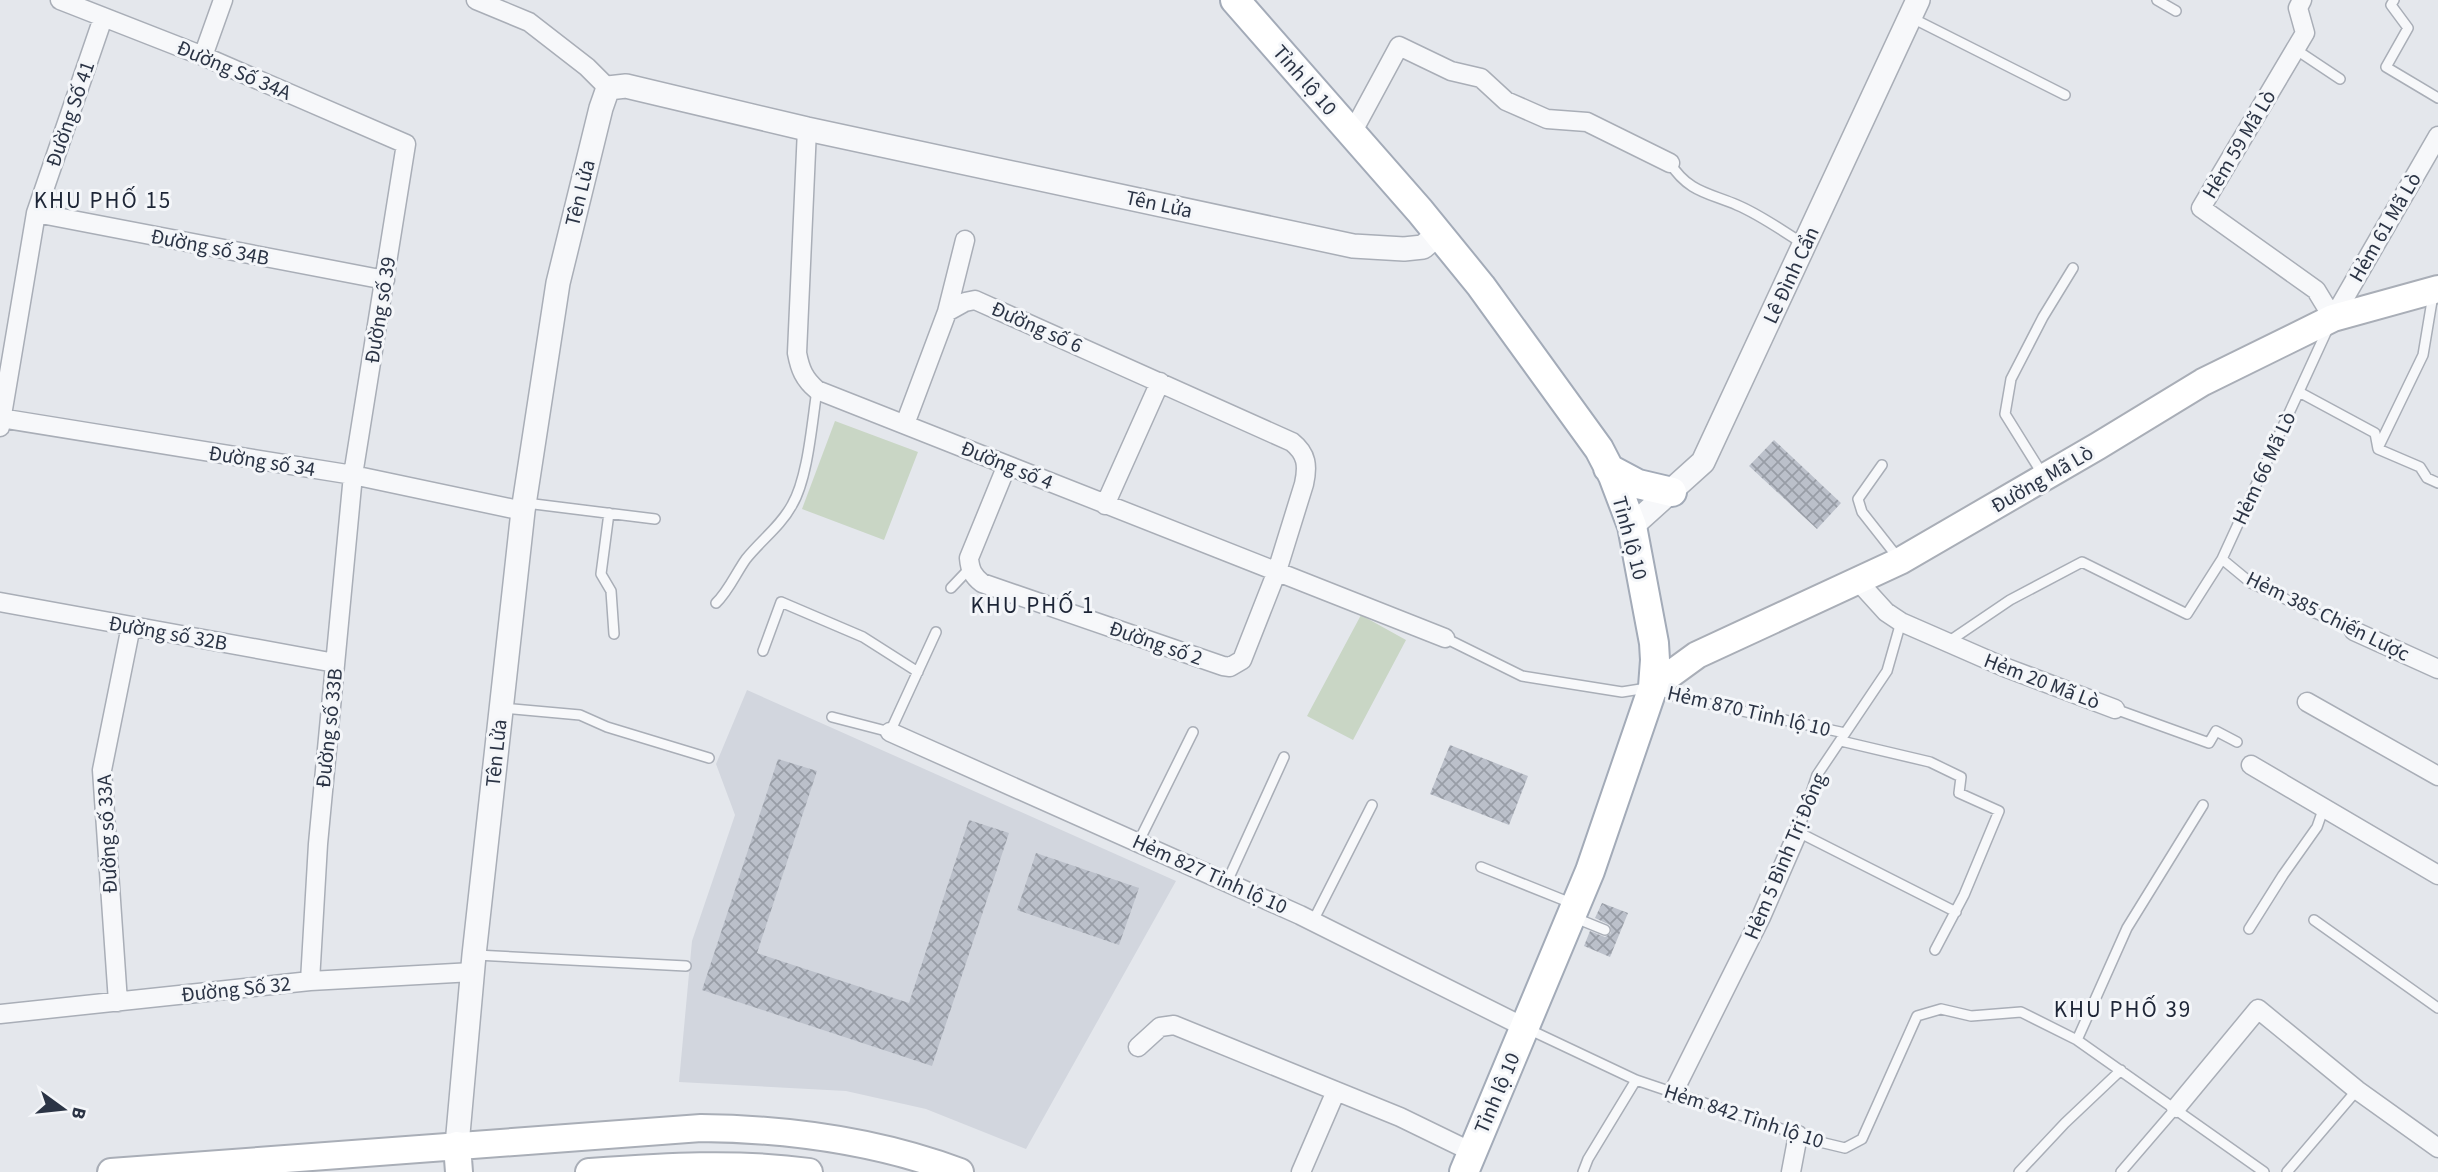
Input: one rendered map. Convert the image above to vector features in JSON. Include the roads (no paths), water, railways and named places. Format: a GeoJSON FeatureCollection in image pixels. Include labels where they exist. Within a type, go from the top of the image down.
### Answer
{"type":"FeatureCollection","features":[{"type":"Feature","properties":{"kind":"main road","name":"Tỉnh lộ 10"},"geometry":{"type":"LineString","coordinates":[[1235,0],[1481,286],[1599,449],[1632,526],[1654,643],[1656,660],[1653,687],[1602,840],[1468,1162]]}},
{"type":"Feature","properties":{"kind":"main road","name":"Đường Mã Lò"},"geometry":{"type":"LineString","coordinates":[[1653,687],[1697,655],[1856,579],[1900,561],[2203,382],[2333,318],[2436,289]]}},
{"type":"Feature","properties":{"kind":"main road"},"geometry":{"type":"LineString","coordinates":[[1608,468],[1639,484],[1672,492]]}},
{"type":"Feature","properties":{"kind":"main road"},"geometry":{"type":"LineString","coordinates":[[111,1172],[658,1130],[746,1129],[833,1138],[887,1150],[961,1172]]}},
{"type":"Feature","properties":{"kind":"main road"},"geometry":{"type":"LineString","coordinates":[[457,1145],[458,1172]]}},
{"type":"Feature","properties":{"kind":"main road"},"geometry":{"type":"LineString","coordinates":[[589,1172],[691,1166],[809,1172]]}},
{"type":"Feature","properties":{"kind":"street","name":"Đường Số 34A"},"geometry":{"type":"LineString","coordinates":[[60,0],[203,56],[406,144]]}},
{"type":"Feature","properties":{"kind":"street"},"geometry":{"type":"LineString","coordinates":[[203,56],[223,0]]}},
{"type":"Feature","properties":{"kind":"street"},"geometry":{"type":"LineString","coordinates":[[476,0],[529,22],[577,58],[608,88]]}},
{"type":"Feature","properties":{"kind":"street","name":"Hẻm 59 Mã Lò"},"geometry":{"type":"LineString","coordinates":[[2302,0],[2298,8],[2305,33],[2201,208],[2316,290],[2333,318]]}},
{"type":"Feature","properties":{"kind":"street","name":"Lê Đình Cẩn"},"geometry":{"type":"LineString","coordinates":[[1632,526],[1703,462],[1914,8]]}},
{"type":"Feature","properties":{"kind":"street","name":"Đường Số 41"},"geometry":{"type":"LineString","coordinates":[[0,421],[36,213],[103,18]]}},
{"type":"Feature","properties":{"kind":"street"},"geometry":{"type":"LineString","coordinates":[[1352,133],[1399,46],[1451,71],[1481,78],[1506,101],[1547,119],[1587,122],[1670,163]]}},
{"type":"Feature","properties":{"kind":"street","name":"Tên Lửa"},"geometry":{"type":"LineString","coordinates":[[457,1145],[524,507],[558,283],[603,97],[608,88],[626,86],[807,129],[1353,246],[1404,249],[1423,247],[1438,234]]}},
{"type":"Feature","properties":{"kind":"street"},"geometry":{"type":"LineString","coordinates":[[807,129],[797,353],[800,368],[807,381],[817,390]]}},
{"type":"Feature","properties":{"kind":"street","name":"Hẻm 61 Mã Lò"},"geometry":{"type":"LineString","coordinates":[[2333,318],[2438,136]]}},
{"type":"Feature","properties":{"kind":"street","name":"Đường số 39"},"geometry":{"type":"LineString","coordinates":[[353,475],[406,144]]}},
{"type":"Feature","properties":{"kind":"street","name":"Đường số 34B"},"geometry":{"type":"LineString","coordinates":[[36,213],[385,280]]}},
{"type":"Feature","properties":{"kind":"street"},"geometry":{"type":"LineString","coordinates":[[905,424],[947,312],[965,240]]}},
{"type":"Feature","properties":{"kind":"street","name":"Đường số 6"},"geometry":{"type":"LineString","coordinates":[[947,312],[965,302],[975,300],[984,303],[1292,442],[1302,450],[1307,472],[1276,571]]}},
{"type":"Feature","properties":{"kind":"street"},"geometry":{"type":"LineString","coordinates":[[1105,505],[1160,382]]}},
{"type":"Feature","properties":{"kind":"street","name":"Đường số 4"},"geometry":{"type":"LineString","coordinates":[[817,390],[1445,638]]}},
{"type":"Feature","properties":{"kind":"street","name":"Đường số 34"},"geometry":{"type":"LineString","coordinates":[[0,421],[353,475],[524,507]]}},
{"type":"Feature","properties":{"kind":"street"},"geometry":{"type":"LineString","coordinates":[[970,568],[972,549],[1007,465]]}},
{"type":"Feature","properties":{"kind":"street","name":"Đường số 33B"},"geometry":{"type":"LineString","coordinates":[[310,981],[318,844],[353,475]]}},
{"type":"Feature","properties":{"kind":"street","name":"Đường số 2"},"geometry":{"type":"LineString","coordinates":[[970,568],[982,583],[1230,667],[1236,665],[1245,654],[1276,571]]}},
{"type":"Feature","properties":{"kind":"street","name":"Hẻm 20 Mã Lò"},"geometry":{"type":"LineString","coordinates":[[1856,579],[1886,612],[1901,622],[1946,643],[2115,709]]}},
{"type":"Feature","properties":{"kind":"street","name":"Đường số 32B"},"geometry":{"type":"LineString","coordinates":[[0,602],[335,663]]}},
{"type":"Feature","properties":{"kind":"street","name":"Đường số 33A"},"geometry":{"type":"LineString","coordinates":[[118,1002],[102,770],[131,626]]}},
{"type":"Feature","properties":{"kind":"street","name":"Hẻm 385 Chiến Lược"},"geometry":{"type":"LineString","coordinates":[[2354,631],[2438,669]]}},
{"type":"Feature","properties":{"kind":"street"},"geometry":{"type":"LineString","coordinates":[[2307,702],[2438,776]]}},
{"type":"Feature","properties":{"kind":"street","name":"Hẻm 827 Tỉnh lộ 10"},"geometry":{"type":"LineString","coordinates":[[890,732],[1313,921],[1524,1027]]}},
{"type":"Feature","properties":{"kind":"street"},"geometry":{"type":"LineString","coordinates":[[2251,765],[2438,875]]}},
{"type":"Feature","properties":{"kind":"street","name":"Hẻm 5 Bình Trị Đông"},"geometry":{"type":"LineString","coordinates":[[1673,1093],[1761,918],[1798,832]]}},
{"type":"Feature","properties":{"kind":"street","name":"Đường Số 32"},"geometry":{"type":"LineString","coordinates":[[0,1014],[474,964]]}},
{"type":"Feature","properties":{"kind":"street"},"geometry":{"type":"LineString","coordinates":[[2176,1108],[2258,1009],[2357,1090],[2438,1147]]}},
{"type":"Feature","properties":{"kind":"street"},"geometry":{"type":"LineString","coordinates":[[1138,1047],[1160,1027],[1174,1025],[1400,1117],[1468,1162]]}},
{"type":"Feature","properties":{"kind":"street"},"geometry":{"type":"LineString","coordinates":[[1301,1172],[1335,1091]]}},
{"type":"Feature","properties":{"kind":"street"},"geometry":{"type":"LineString","coordinates":[[1791,1172],[1798,1135]]}},
{"type":"Feature","properties":{"kind":"lane"},"geometry":{"type":"LineString","coordinates":[[2157,0],[2176,10]]}},
{"type":"Feature","properties":{"kind":"lane"},"geometry":{"type":"LineString","coordinates":[[2394,0],[2391,5],[2408,28],[2386,67],[2438,98]]}},
{"type":"Feature","properties":{"kind":"lane"},"geometry":{"type":"LineString","coordinates":[[1914,8],[2064,95]]}},
{"type":"Feature","properties":{"kind":"lane"},"geometry":{"type":"LineString","coordinates":[[2295,49],[2340,79]]}},
{"type":"Feature","properties":{"kind":"lane"},"geometry":{"type":"LineString","coordinates":[[1670,163],[1680,180],[1709,197],[1738,206],[1805,244]]}},
{"type":"Feature","properties":{"kind":"lane"},"geometry":{"type":"LineString","coordinates":[[2044,477],[2005,414],[2011,379],[2043,317],[2073,268]]}},
{"type":"Feature","properties":{"kind":"lane"},"geometry":{"type":"LineString","coordinates":[[2378,449],[2423,355],[2436,289]]}},
{"type":"Feature","properties":{"kind":"lane","name":"Hẻm 66 Mã Lò"},"geometry":{"type":"LineString","coordinates":[[1946,643],[2010,600],[2082,562],[2187,614],[2221,559],[2333,318]]}},
{"type":"Feature","properties":{"kind":"lane"},"geometry":{"type":"LineString","coordinates":[[716,603],[752,551],[774,531],[793,503],[806,460],[817,390]]}},
{"type":"Feature","properties":{"kind":"lane"},"geometry":{"type":"LineString","coordinates":[[2299,392],[2375,433],[2378,449]]}},
{"type":"Feature","properties":{"kind":"lane"},"geometry":{"type":"LineString","coordinates":[[2378,449],[2420,467],[2427,478],[2438,483]]}},
{"type":"Feature","properties":{"kind":"lane"},"geometry":{"type":"LineString","coordinates":[[1882,465],[1858,499],[1862,512],[1900,561]]}},
{"type":"Feature","properties":{"kind":"lane"},"geometry":{"type":"LineString","coordinates":[[524,507],[655,519]]}},
{"type":"Feature","properties":{"kind":"lane"},"geometry":{"type":"LineString","coordinates":[[609,513],[601,574],[611,591],[614,634]]}},
{"type":"Feature","properties":{"kind":"lane","name":"Hẻm 385 Chiến Lược"},"geometry":{"type":"LineString","coordinates":[[2221,559],[2251,583],[2354,631]]}},
{"type":"Feature","properties":{"kind":"lane"},"geometry":{"type":"LineString","coordinates":[[951,587],[970,568]]}},
{"type":"Feature","properties":{"kind":"lane"},"geometry":{"type":"LineString","coordinates":[[763,651],[782,601],[863,637],[918,672]]}},
{"type":"Feature","properties":{"kind":"lane","name":"Hẻm 5 Bình Trị Đông"},"geometry":{"type":"LineString","coordinates":[[1798,832],[1817,775],[1887,671],[1901,622]]}},
{"type":"Feature","properties":{"kind":"lane"},"geometry":{"type":"LineString","coordinates":[[832,717],[890,732],[936,632]]}},
{"type":"Feature","properties":{"kind":"lane"},"geometry":{"type":"LineString","coordinates":[[1445,638],[1522,676],[1622,692],[1653,687]]}},
{"type":"Feature","properties":{"kind":"lane","name":"Hẻm 870 Tỉnh lộ 10"},"geometry":{"type":"LineString","coordinates":[[1653,687],[1677,697],[1843,737],[1930,762],[1961,777],[1959,793],[1999,811],[1956,912]]}},
{"type":"Feature","properties":{"kind":"lane"},"geometry":{"type":"LineString","coordinates":[[501,708],[580,715],[607,727],[709,758]]}},
{"type":"Feature","properties":{"kind":"lane","name":"Hẻm 20 Mã Lò"},"geometry":{"type":"LineString","coordinates":[[2115,709],[2209,743],[2216,731],[2236,741]]}},
{"type":"Feature","properties":{"kind":"lane"},"geometry":{"type":"LineString","coordinates":[[1139,842],[1193,732]]}},
{"type":"Feature","properties":{"kind":"lane"},"geometry":{"type":"LineString","coordinates":[[1227,882],[1284,757]]}},
{"type":"Feature","properties":{"kind":"lane"},"geometry":{"type":"LineString","coordinates":[[1313,921],[1372,805]]}},
{"type":"Feature","properties":{"kind":"lane"},"geometry":{"type":"LineString","coordinates":[[2077,1040],[2127,928],[2203,805]]}},
{"type":"Feature","properties":{"kind":"lane"},"geometry":{"type":"LineString","coordinates":[[2249,929],[2317,827],[2324,807]]}},
{"type":"Feature","properties":{"kind":"lane"},"geometry":{"type":"LineString","coordinates":[[1798,832],[1956,912],[1935,950]]}},
{"type":"Feature","properties":{"kind":"lane"},"geometry":{"type":"LineString","coordinates":[[1481,867],[1574,911],[1605,930]]}},
{"type":"Feature","properties":{"kind":"lane"},"geometry":{"type":"LineString","coordinates":[[2314,920],[2438,1008]]}},
{"type":"Feature","properties":{"kind":"lane"},"geometry":{"type":"LineString","coordinates":[[474,964],[686,966]]}},
{"type":"Feature","properties":{"kind":"lane","name":"Hẻm 842 Tỉnh lộ 10"},"geometry":{"type":"LineString","coordinates":[[1524,1027],[1636,1080],[1798,1135],[1845,1148],[1862,1139],[1917,1016],[1941,1009],[1971,1016],[2021,1012],[2077,1040],[2264,1172]]}},
{"type":"Feature","properties":{"kind":"lane"},"geometry":{"type":"LineString","coordinates":[[2019,1172],[2064,1124],[2121,1070]]}},
{"type":"Feature","properties":{"kind":"lane"},"geometry":{"type":"LineString","coordinates":[[1583,1172],[1588,1159],[1636,1080]]}},
{"type":"Feature","properties":{"kind":"lane"},"geometry":{"type":"LineString","coordinates":[[2290,1171],[2357,1090]]}},
{"type":"Feature","properties":{"kind":"lane"},"geometry":{"type":"LineString","coordinates":[[2121,1172],[2176,1108]]}},
{"type":"Feature","properties":{"kind":"district","name":"KHU PHỐ 15"},"geometry":{"type":"Point","coordinates":[103,200]}},
{"type":"Feature","properties":{"kind":"district","name":"KHU PHỐ 1"},"geometry":{"type":"Point","coordinates":[1033,605]}},
{"type":"Feature","properties":{"kind":"district","name":"KHU PHỐ 39"},"geometry":{"type":"Point","coordinates":[2123,1009]}}]}
